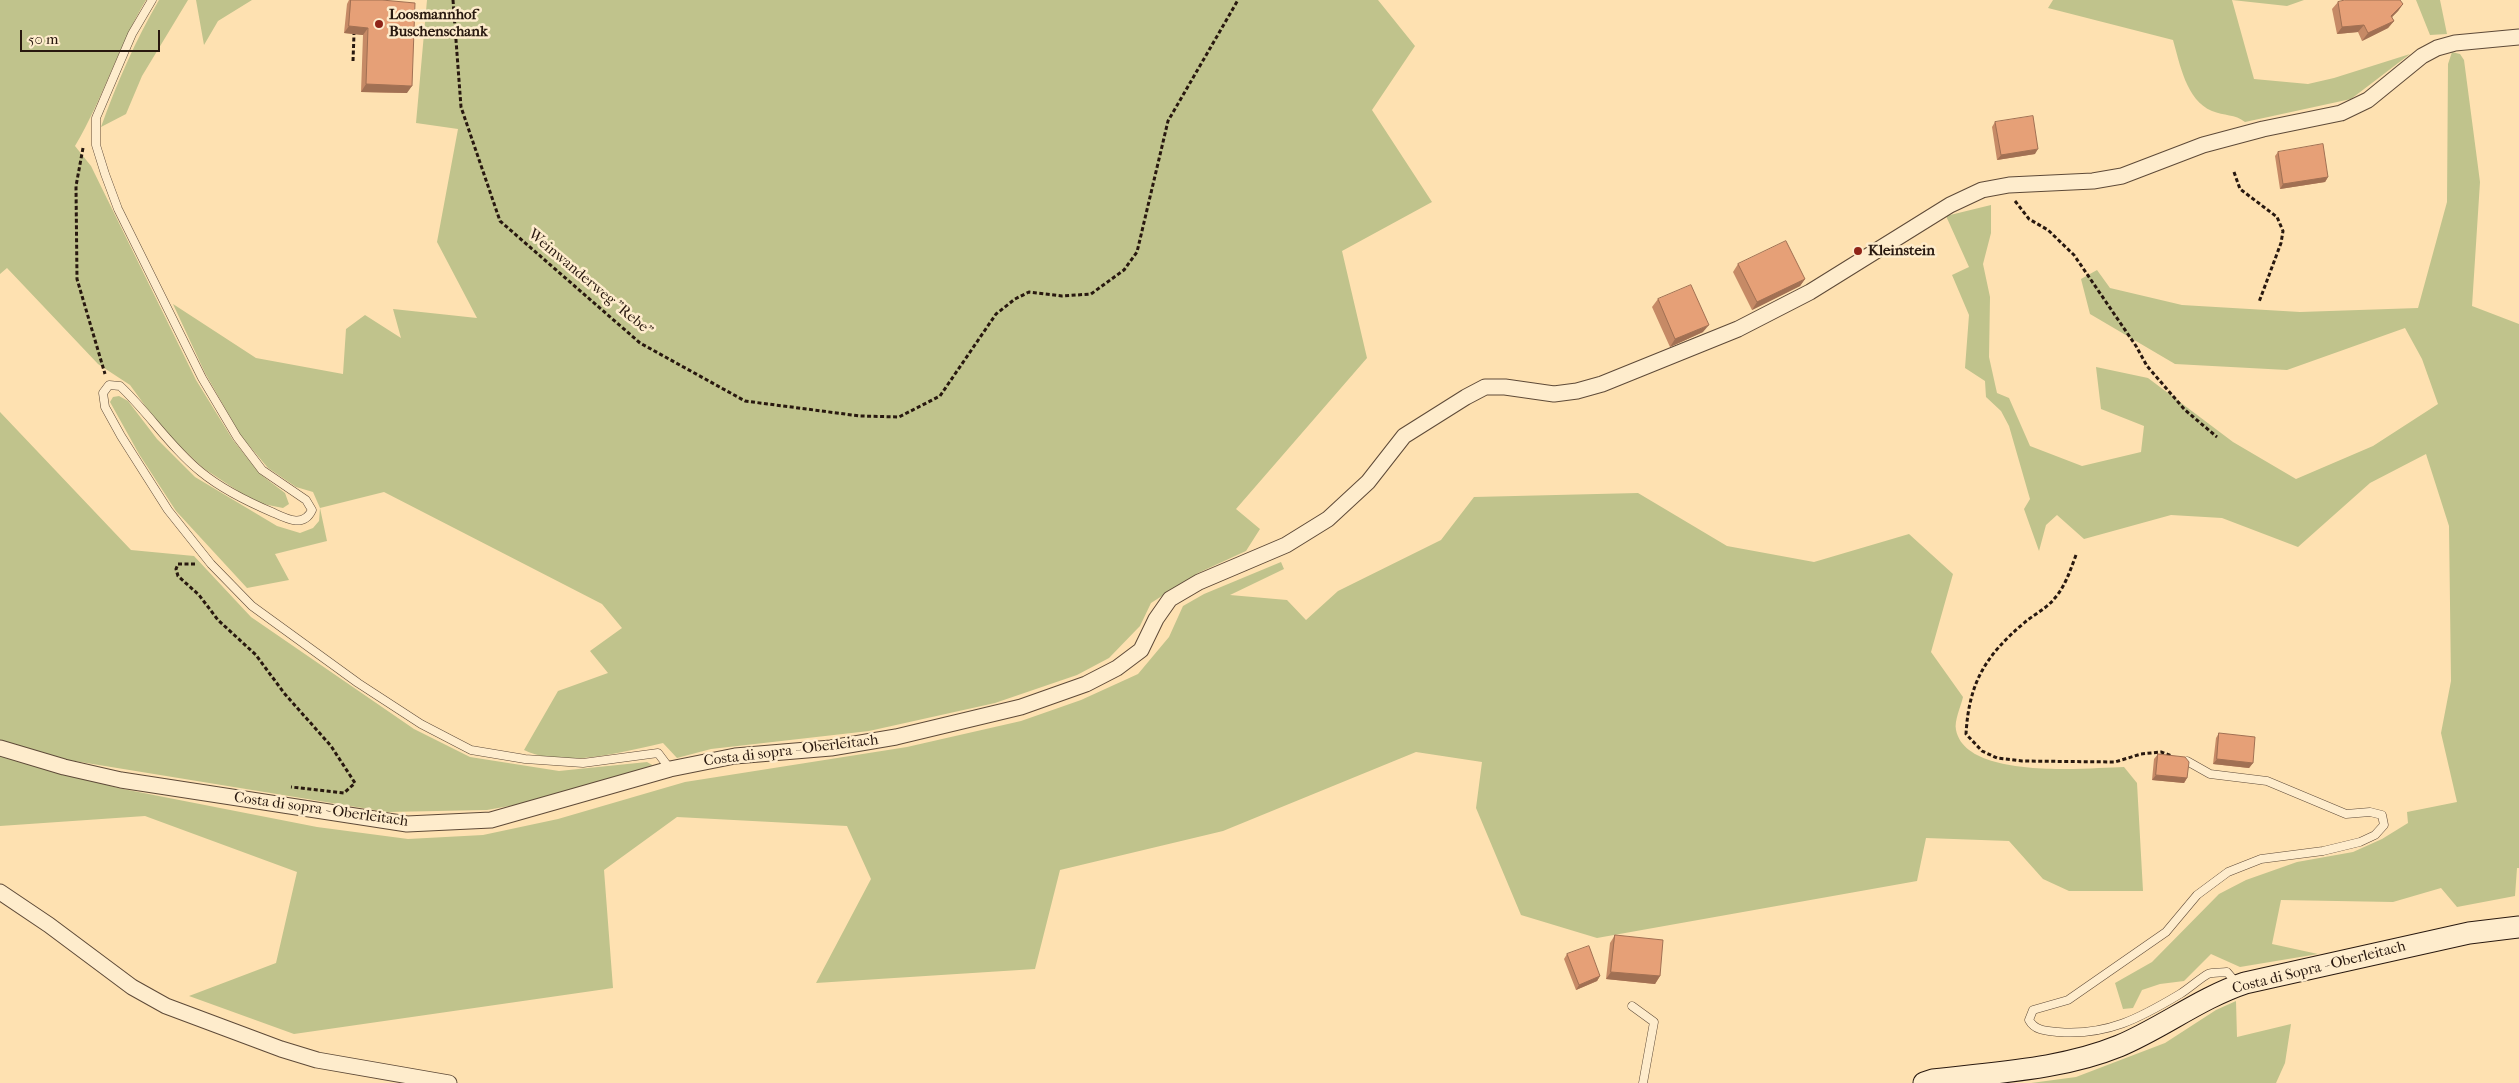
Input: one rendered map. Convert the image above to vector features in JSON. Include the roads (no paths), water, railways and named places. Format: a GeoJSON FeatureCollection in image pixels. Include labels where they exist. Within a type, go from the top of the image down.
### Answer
{"type":"FeatureCollection","features":[{"type":"Feature","properties":{"kind":"main road","name":"Costa di Sopra - Oberleitach"},"geometry":{"type":"LineString","coordinates":[[1924,1083],[1932,1080],[2054,1066],[2117,1046],[2157,1029],[2239,985],[2468,933],[2519,926]]}},
{"type":"Feature","properties":{"kind":"street","name":"Costa di sopra - Oberleitach"},"geometry":{"type":"LineString","coordinates":[[0,748],[64,767],[121,780],[407,824],[491,820],[670,769],[735,756],[831,748],[896,737],[1021,707],[1086,684],[1117,668],[1141,650],[1156,620],[1170,599],[1199,582],[1286,545],[1328,520],[1368,482],[1404,436],[1466,397],[1485,388],[1505,387],[1554,394],[1578,391],[1602,384],[1738,329],[1810,292],[1950,205],[1982,190],[2009,185],[2093,181],[2122,176],[2203,145],[2263,128],[2341,113],[2368,100],[2422,56],[2437,48],[2455,43],[2519,37]]}},
{"type":"Feature","properties":{"kind":"street"},"geometry":{"type":"LineString","coordinates":[[0,892],[49,925],[132,987],[166,1006],[281,1049],[317,1060],[449,1083]]}},
{"type":"Feature","properties":{"kind":"lane"},"geometry":{"type":"LineString","coordinates":[[152,0],[132,34],[96,118],[96,145],[118,209],[202,378],[236,437],[262,470],[306,500],[312,510],[308,518],[299,522],[284,518],[239,498],[201,472],[160,432],[120,386],[108,385],[103,393],[105,407],[168,510],[211,564],[252,606],[358,683],[421,724],[471,750],[525,759],[583,763],[658,753],[670,769]]}},
{"type":"Feature","properties":{"kind":"lane"},"geometry":{"type":"LineString","coordinates":[[2187,761],[2210,774],[2266,781],[2346,814],[2370,812],[2382,815],[2384,825],[2375,835],[2360,842],[2323,851],[2261,859],[2228,872],[2197,895],[2166,932],[2068,1000],[2034,1010],[2029,1020],[2032,1026],[2042,1030],[2082,1034],[2114,1028],[2155,1008],[2195,985],[2208,974],[2227,972],[2239,985]]}},
{"type":"Feature","properties":{"kind":"lane"},"geometry":{"type":"LineString","coordinates":[[1632,1006],[1654,1022],[1643,1083]]}},
{"type":"Feature","properties":{"kind":"place","name":"Loosmannhof Buschenschank"},"geometry":{"type":"Point","coordinates":[379,24]}},
{"type":"Feature","properties":{"kind":"place","name":"Kleinstein"},"geometry":{"type":"Point","coordinates":[1858,251]}}]}
